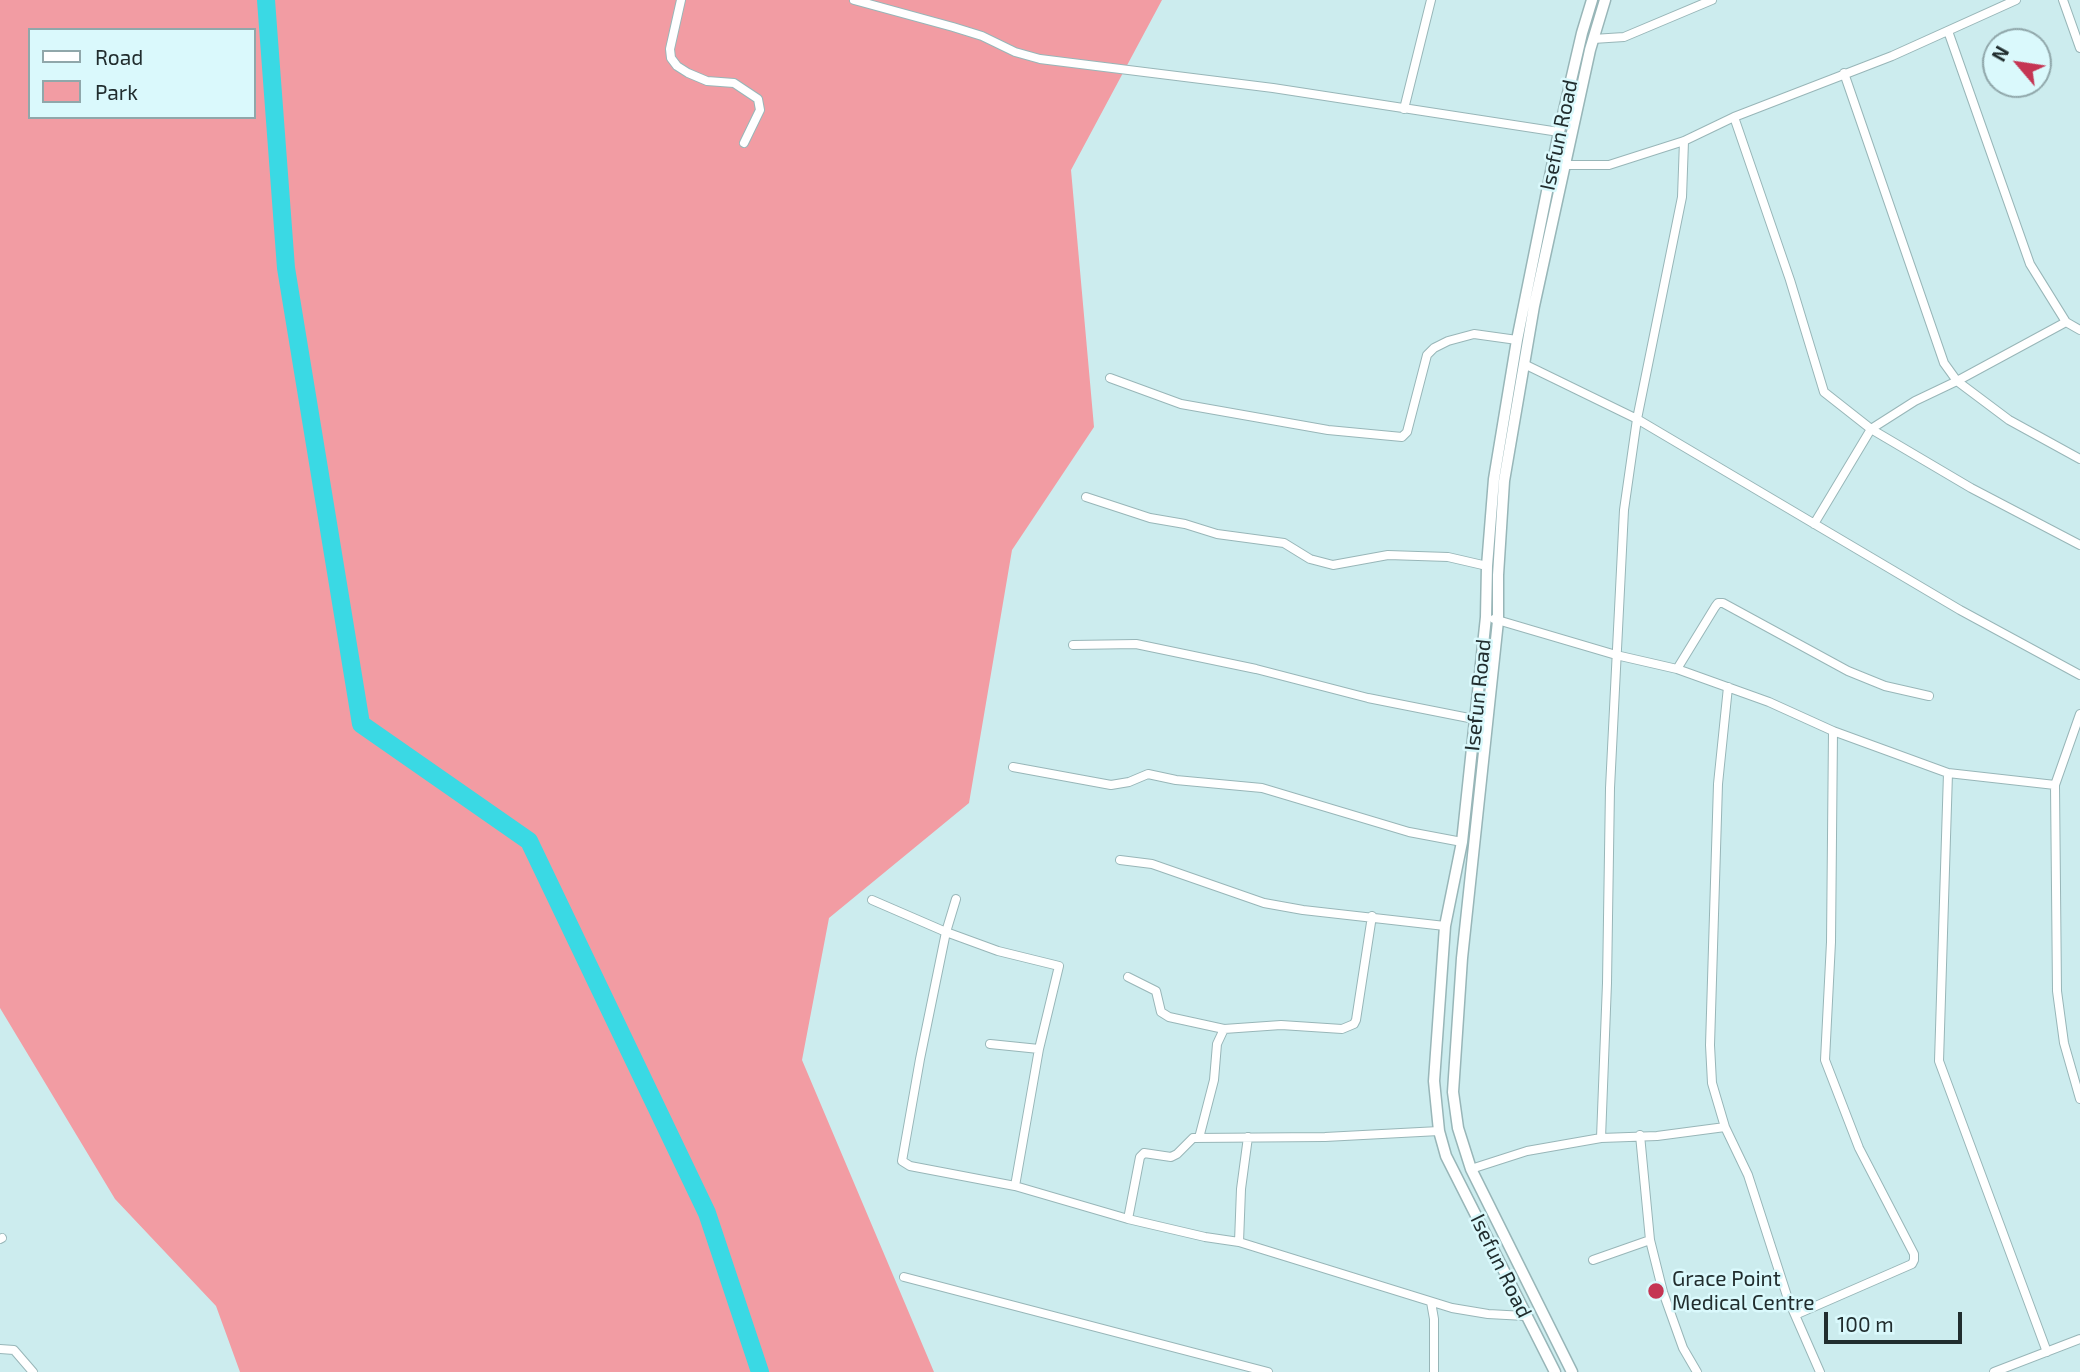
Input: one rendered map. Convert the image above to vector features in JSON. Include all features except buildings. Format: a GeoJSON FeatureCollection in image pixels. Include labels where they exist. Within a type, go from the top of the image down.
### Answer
{"type":"FeatureCollection","features":[{"type":"Feature","properties":{"kind":"street"},"geometry":{"type":"LineString","coordinates":[[681,0],[670,49],[671,58],[688,73],[707,81],[734,83],[758,99],[760,110],[744,143]]}},
{"type":"Feature","properties":{"kind":"street"},"geometry":{"type":"LineString","coordinates":[[854,0],[963,30],[1015,52],[1040,59],[1273,88],[1559,132]]}},
{"type":"Feature","properties":{"kind":"street","name":"Isefun Road"},"geometry":{"type":"LineString","coordinates":[[1555,1372],[1446,1156],[1439,1131],[1434,1081],[1445,926],[1462,842],[1486,617],[1494,479],[1517,340],[1559,132],[1592,0]]}},
{"type":"Feature","properties":{"kind":"street","name":"Isefun Road"},"geometry":{"type":"LineString","coordinates":[[1572,1372],[1471,1169],[1458,1128],[1453,1092],[1454,1051],[1498,621],[1497,575],[1504,481],[1534,306],[1593,39],[1605,0]]}},
{"type":"Feature","properties":{"kind":"street"},"geometry":{"type":"LineString","coordinates":[[1593,39],[1624,37],[1712,0]]}},
{"type":"Feature","properties":{"kind":"street"},"geometry":{"type":"LineString","coordinates":[[1565,165],[1609,165],[1684,141],[1734,117],[1844,72],[1892,56],[2016,0]]}},
{"type":"Feature","properties":{"kind":"street"},"geometry":{"type":"LineString","coordinates":[[2063,0],[2080,48]]}},
{"type":"Feature","properties":{"kind":"street"},"geometry":{"type":"LineString","coordinates":[[1404,109],[1431,1]]}},
{"type":"Feature","properties":{"kind":"street"},"geometry":{"type":"LineString","coordinates":[[1948,31],[2029,264],[2066,322],[2080,330]]}},
{"type":"Feature","properties":{"kind":"street"},"geometry":{"type":"LineString","coordinates":[[1844,72],[1944,363],[1956,381],[2009,420],[2080,459]]}},
{"type":"Feature","properties":{"kind":"street"},"geometry":{"type":"LineString","coordinates":[[1734,117],[1790,280],[1819,382],[1830,397],[1871,429],[1971,488],[2080,545]]}},
{"type":"Feature","properties":{"kind":"street"},"geometry":{"type":"LineString","coordinates":[[1601,1138],[1616,655],[1624,510],[1637,419],[1682,197],[1684,141]]}},
{"type":"Feature","properties":{"kind":"street"},"geometry":{"type":"LineString","coordinates":[[1814,524],[1871,429],[1915,401],[2066,322]]}},
{"type":"Feature","properties":{"kind":"street"},"geometry":{"type":"LineString","coordinates":[[1110,378],[1181,404],[1328,430],[1402,436],[1407,432],[1427,355],[1434,348],[1474,334],[1517,340]]}},
{"type":"Feature","properties":{"kind":"street"},"geometry":{"type":"LineString","coordinates":[[1524,364],[1637,419],[1960,610],[2080,675]]}},
{"type":"Feature","properties":{"kind":"street"},"geometry":{"type":"LineString","coordinates":[[1086,497],[1150,518],[1185,524],[1217,534],[1284,543],[1310,559],[1333,565],[1388,555],[1448,557],[1487,566]]}},
{"type":"Feature","properties":{"kind":"street"},"geometry":{"type":"LineString","coordinates":[[1678,669],[1715,607],[1718,603],[1723,603],[1848,671],[1885,687],[1929,696]]}},
{"type":"Feature","properties":{"kind":"street"},"geometry":{"type":"LineString","coordinates":[[1486,617],[1616,655],[1678,669],[1769,702],[1833,731],[1948,773],[2055,785]]}},
{"type":"Feature","properties":{"kind":"street"},"geometry":{"type":"LineString","coordinates":[[1073,645],[1136,643],[1256,669],[1368,698],[1475,719]]}},
{"type":"Feature","properties":{"kind":"street"},"geometry":{"type":"LineString","coordinates":[[1728,687],[1717,785],[1710,1045],[1712,1083],[1725,1127],[1748,1175],[1795,1315],[1820,1372]]}},
{"type":"Feature","properties":{"kind":"street"},"geometry":{"type":"LineString","coordinates":[[2080,714],[2055,785],[2057,991],[2064,1043],[2080,1099]]}},
{"type":"Feature","properties":{"kind":"street"},"geometry":{"type":"LineString","coordinates":[[1795,1315],[1912,1264],[1914,1259],[1914,1254],[1859,1148],[1825,1060],[1831,942],[1833,731]]}},
{"type":"Feature","properties":{"kind":"street"},"geometry":{"type":"LineString","coordinates":[[1013,767],[1111,785],[1129,782],[1148,774],[1176,780],[1262,788],[1409,832],[1462,842]]}},
{"type":"Feature","properties":{"kind":"street"},"geometry":{"type":"LineString","coordinates":[[1948,773],[1939,1061],[2047,1352]]}},
{"type":"Feature","properties":{"kind":"street"},"geometry":{"type":"LineString","coordinates":[[1120,860],[1152,864],[1264,903],[1445,926]]}},
{"type":"Feature","properties":{"kind":"street"},"geometry":{"type":"LineString","coordinates":[[956,899],[946,932],[902,1161],[910,1166],[1015,1186],[1128,1219],[1239,1242],[1452,1308],[1525,1316]]}},
{"type":"Feature","properties":{"kind":"street"},"geometry":{"type":"LineString","coordinates":[[872,900],[998,951],[1059,966],[1039,1049],[1015,1186]]}},
{"type":"Feature","properties":{"kind":"street"},"geometry":{"type":"LineString","coordinates":[[1128,977],[1156,991],[1161,1012],[1168,1017],[1224,1029],[1282,1026],[1342,1030],[1354,1024],[1372,916]]}},
{"type":"Feature","properties":{"kind":"street"},"geometry":{"type":"LineString","coordinates":[[1199,1138],[1214,1080],[1217,1044],[1224,1029]]}},
{"type":"Feature","properties":{"kind":"street"},"geometry":{"type":"LineString","coordinates":[[990,1044],[1039,1049]]}},
{"type":"Feature","properties":{"kind":"street"},"geometry":{"type":"LineString","coordinates":[[1471,1169],[1527,1152],[1601,1138],[1657,1136],[1725,1127]]}},
{"type":"Feature","properties":{"kind":"street"},"geometry":{"type":"LineString","coordinates":[[1128,1219],[1140,1157],[1144,1153],[1171,1157],[1192,1138],[1325,1137],[1439,1131]]}},
{"type":"Feature","properties":{"kind":"street"},"geometry":{"type":"LineString","coordinates":[[1640,1135],[1650,1240],[1663,1292],[1683,1348],[1697,1372]]}},
{"type":"Feature","properties":{"kind":"street"},"geometry":{"type":"LineString","coordinates":[[1239,1242],[1241,1189],[1248,1138]]}},
{"type":"Feature","properties":{"kind":"street"},"geometry":{"type":"LineString","coordinates":[[1592,1260],[1650,1240]]}},
{"type":"Feature","properties":{"kind":"street"},"geometry":{"type":"LineString","coordinates":[[904,1278],[1268,1372]]}},
{"type":"Feature","properties":{"kind":"street"},"geometry":{"type":"LineString","coordinates":[[1431,1302],[1434,1319],[1434,1372]]}},
{"type":"Feature","properties":{"kind":"street"},"geometry":{"type":"LineString","coordinates":[[1434,1319],[1452,1308]]}},
{"type":"Feature","properties":{"kind":"street"},"geometry":{"type":"LineString","coordinates":[[1994,1372],[2080,1339]]}},
{"type":"Feature","properties":{"kind":"street"},"geometry":{"type":"LineString","coordinates":[[0,1349],[14,1350],[33,1372]]}},
{"type":"Feature","properties":{"kind":"green space"},"geometry":{"type":"Polygon","coordinates":[[[0,0],[1162,0],[1071,170],[1094,427],[1012,550],[969,803],[829,918],[802,1060],[934,1372],[240,1372],[216,1306],[115,1199],[0,1008],[0,0]]]}},
{"type":"Feature","properties":{"kind":"waterway"},"geometry":{"type":"LineString","coordinates":[[266,0],[286,268],[361,724],[529,841],[707,1213],[760,1372]]}},
{"type":"Feature","properties":{"kind":"place","name":"Grace Point Medical Centre"},"geometry":{"type":"Point","coordinates":[1656,1291]}}]}
